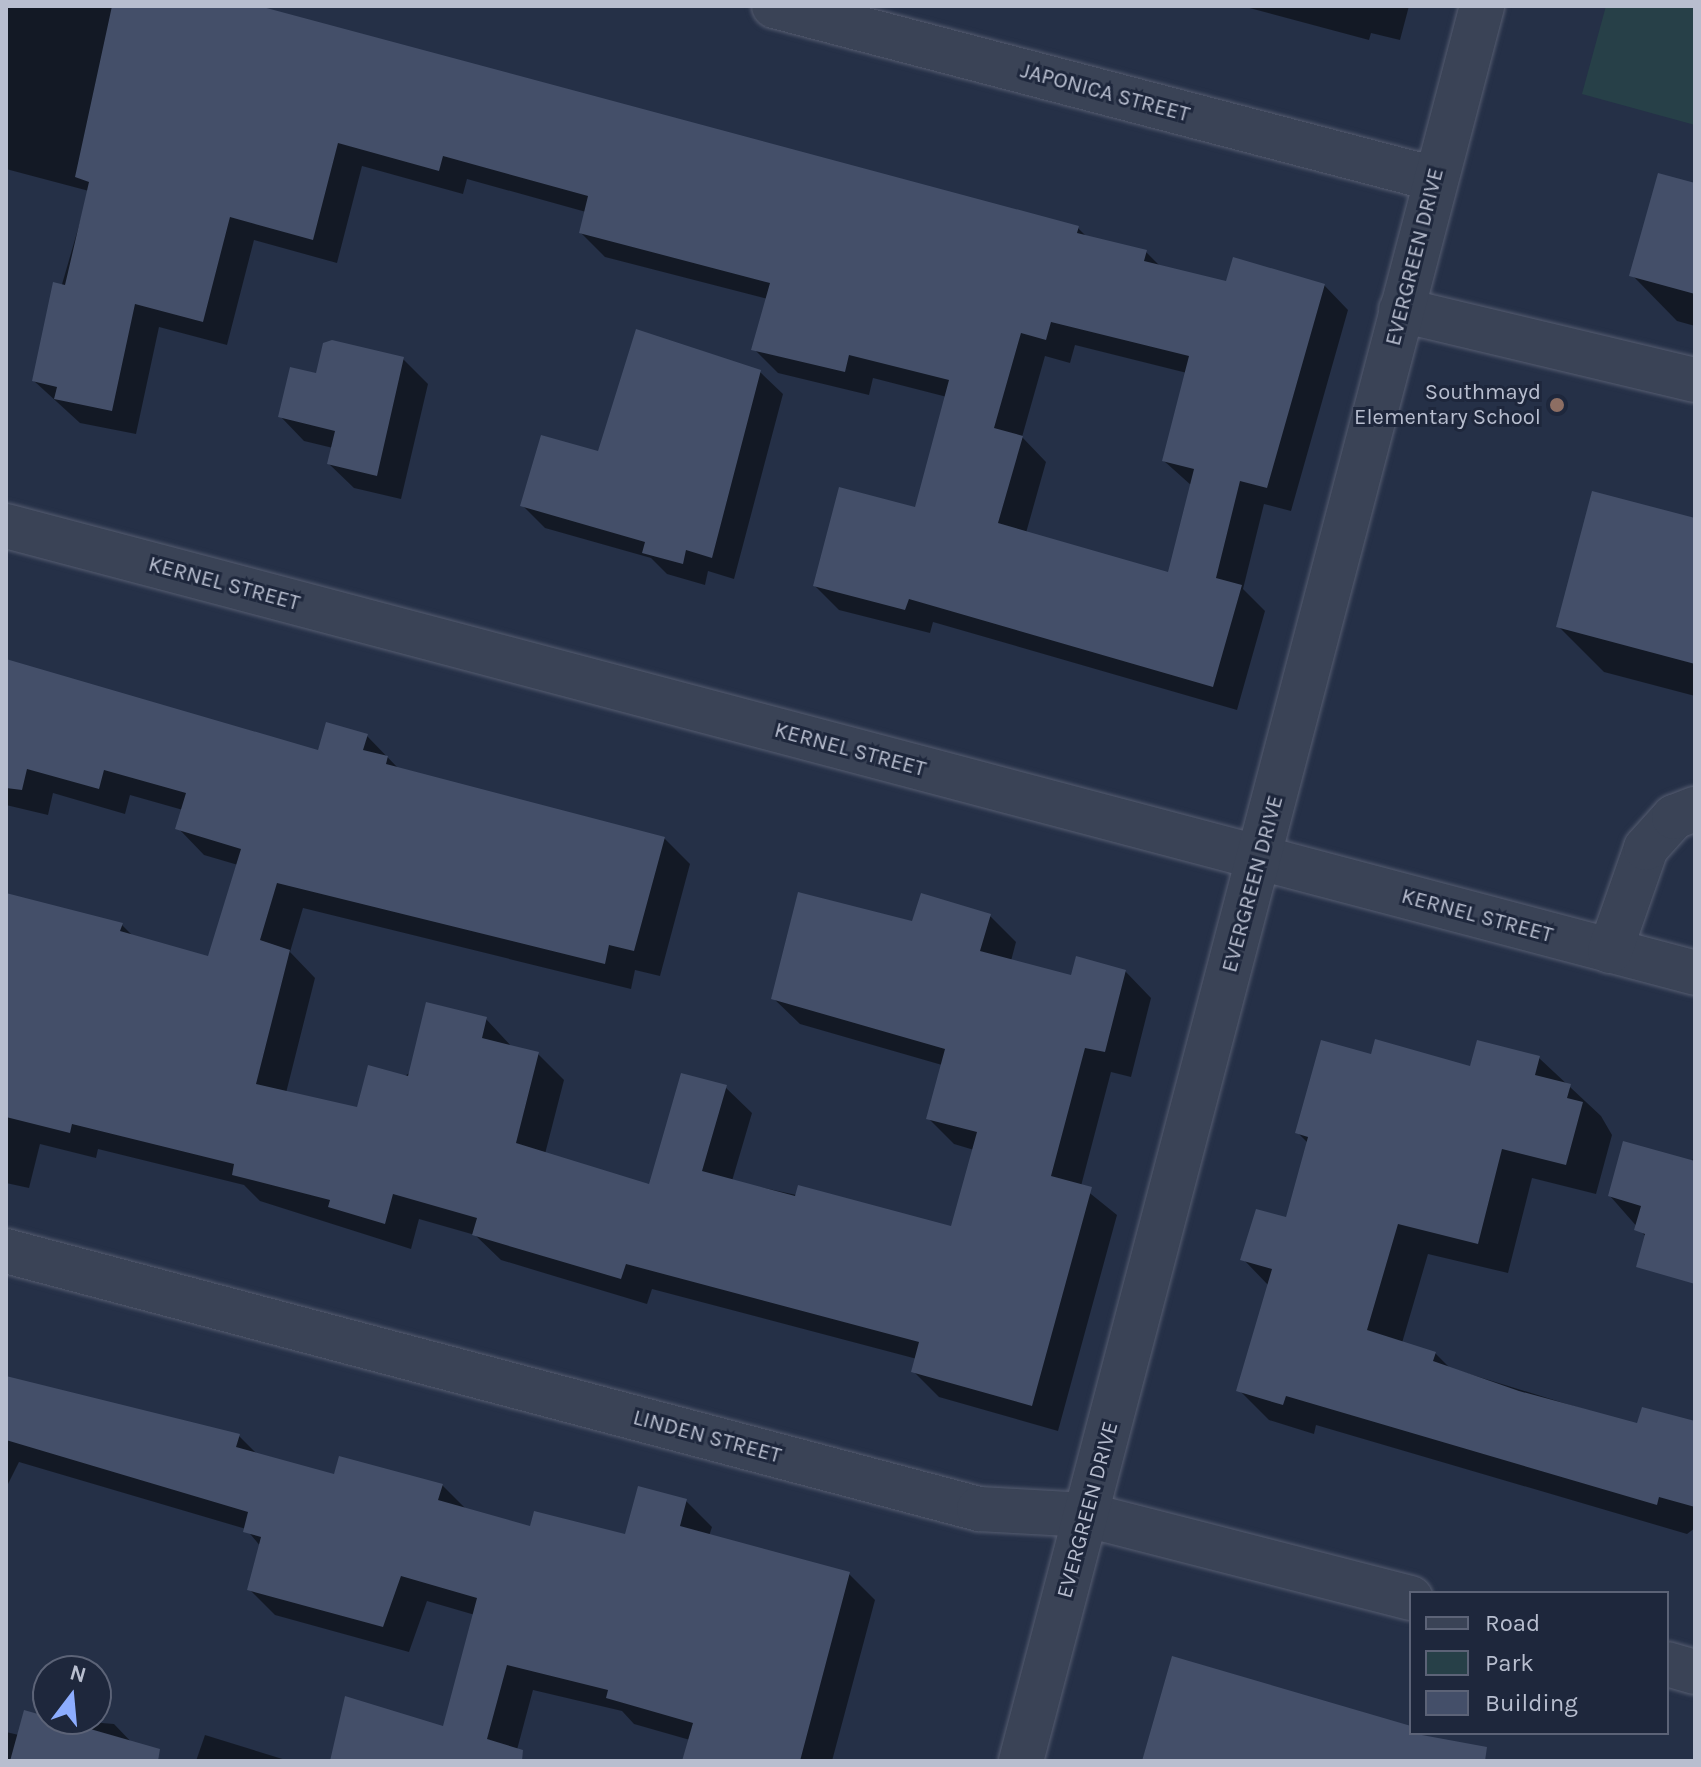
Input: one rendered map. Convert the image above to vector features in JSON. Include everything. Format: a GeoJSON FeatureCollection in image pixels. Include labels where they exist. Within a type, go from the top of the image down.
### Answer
{"type":"FeatureCollection","features":[{"type":"Feature","properties":{"kind":"street","name":"JAPONICA STREET"},"geometry":{"type":"LineString","coordinates":[[774,6],[1435,179]]}},
{"type":"Feature","properties":{"kind":"street","name":"EVERGREEN DRIVE"},"geometry":{"type":"LineString","coordinates":[[1021,1761],[1482,6]]}},
{"type":"Feature","properties":{"kind":"street"},"geometry":{"type":"LineString","coordinates":[[1401,310],[1695,380]]}},
{"type":"Feature","properties":{"kind":"street","name":"KERNEL STREET"},"geometry":{"type":"LineString","coordinates":[[6,526],[1695,973]]}},
{"type":"Feature","properties":{"kind":"street"},"geometry":{"type":"LineString","coordinates":[[1610,951],[1646,848],[1674,817],[1695,809]]}},
{"type":"Feature","properties":{"kind":"street","name":"LINDEN STREET"},"geometry":{"type":"LineString","coordinates":[[6,1251],[979,1509],[1087,1515],[1409,1597]]}},
{"type":"Feature","properties":{"kind":"street"},"geometry":{"type":"LineString","coordinates":[[1669,1665],[1695,1672]]}},
{"type":"Feature","properties":{"kind":"green space"},"geometry":{"type":"Polygon","coordinates":[[[1606,6],[1695,6],[1695,125],[1582,94],[1606,6]]]}},
{"type":"Feature","properties":{"kind":"building"},"geometry":{"type":"Polygon","coordinates":[[[112,6],[259,6],[1079,226],[1077,233],[1147,250],[1144,261],[1226,281],[1233,257],[1325,284],[1267,488],[1240,481],[1216,578],[1242,585],[1213,687],[909,599],[905,610],[813,586],[839,487],[915,507],[949,380],[849,355],[845,372],[751,350],[770,283],[579,233],[588,196],[443,156],[439,171],[338,143],[313,240],[230,217],[203,322],[135,304],[112,411],[54,399],[57,387],[32,381],[53,282],[65,285],[89,182],[75,177],[112,6]],[[1051,322],[1046,340],[1021,333],[994,428],[1023,436],[998,523],[1168,572],[1194,469],[1162,461],[1189,356],[1051,322]]]}},
{"type":"Feature","properties":{"kind":"building"},"geometry":{"type":"Polygon","coordinates":[[[1658,173],[1695,183],[1695,294],[1629,276],[1658,173]]]}},
{"type":"Feature","properties":{"kind":"building"},"geometry":{"type":"Polygon","coordinates":[[[636,329],[761,370],[712,558],[686,550],[683,564],[642,553],[645,542],[520,506],[541,435],[598,451],[636,329]]]}},
{"type":"Feature","properties":{"kind":"building"},"geometry":{"type":"Polygon","coordinates":[[[332,340],[404,357],[377,476],[327,464],[335,431],[278,417],[290,367],[316,373],[323,343],[332,340]]]}},
{"type":"Feature","properties":{"kind":"building"},"geometry":{"type":"Polygon","coordinates":[[[1592,491],[1695,518],[1695,664],[1556,627],[1592,491]]]}},
{"type":"Feature","properties":{"kind":"building"},"geometry":{"type":"Polygon","coordinates":[[[6,659],[318,750],[326,722],[368,734],[363,750],[388,756],[386,764],[665,837],[634,951],[609,945],[605,964],[277,883],[260,940],[290,950],[256,1084],[357,1107],[368,1065],[408,1076],[426,1002],[487,1017],[482,1038],[539,1052],[516,1143],[649,1184],[681,1073],[727,1085],[702,1171],[795,1196],[798,1185],[951,1226],[977,1132],[926,1119],[945,1049],[771,999],[798,892],[912,921],[921,893],[991,914],[980,951],[1071,975],[1076,956],[1126,970],[1105,1052],[1085,1048],[1051,1176],[1092,1187],[1032,1406],[911,1372],[919,1342],[626,1264],[621,1279],[472,1235],[477,1218],[393,1194],[385,1224],[328,1207],[330,1200],[232,1175],[234,1164],[72,1124],[70,1133],[6,1117],[6,893],[123,923],[120,931],[208,956],[241,849],[175,829],[186,793],[104,770],[99,789],[27,769],[22,790],[6,788],[6,659]]]}},
{"type":"Feature","properties":{"kind":"building"},"geometry":{"type":"Polygon","coordinates":[[[1375,1039],[1470,1066],[1477,1040],[1540,1056],[1535,1075],[1571,1084],[1567,1098],[1583,1102],[1566,1165],[1502,1149],[1478,1244],[1398,1224],[1367,1330],[1436,1352],[1433,1361],[1519,1391],[1637,1423],[1642,1407],[1695,1421],[1695,1507],[1659,1497],[1657,1505],[1286,1396],[1283,1405],[1236,1391],[1272,1269],[1240,1260],[1256,1209],[1286,1217],[1308,1137],[1295,1133],[1321,1040],[1371,1054],[1375,1039]]]}},
{"type":"Feature","properties":{"kind":"building"},"geometry":{"type":"Polygon","coordinates":[[[1623,1141],[1695,1161],[1695,1284],[1636,1267],[1645,1234],[1634,1230],[1641,1206],[1608,1196],[1623,1141]]]}},
{"type":"Feature","properties":{"kind":"building"},"geometry":{"type":"Polygon","coordinates":[[[6,1376],[240,1434],[236,1447],[334,1474],[339,1456],[443,1484],[438,1500],[530,1526],[534,1511],[625,1534],[638,1486],[687,1499],[680,1526],[850,1572],[800,1761],[682,1761],[693,1723],[606,1698],[608,1690],[507,1665],[487,1739],[523,1750],[522,1761],[330,1761],[345,1696],[443,1726],[477,1598],[401,1576],[383,1627],[247,1590],[261,1537],[243,1532],[248,1512],[6,1440],[6,1376]]]}},
{"type":"Feature","properties":{"kind":"building"},"geometry":{"type":"Polygon","coordinates":[[[1172,1656],[1409,1725],[1409,1735],[1487,1747],[1485,1761],[1142,1761],[1172,1656]]]}},
{"type":"Feature","properties":{"kind":"building"},"geometry":{"type":"Polygon","coordinates":[[[24,1710],[32,1712],[32,1735],[111,1735],[160,1749],[158,1761],[10,1761],[24,1710]]]}},
{"type":"Feature","properties":{"kind":"place","name":"Southmayd Elementary School"},"geometry":{"type":"Point","coordinates":[1557,405]}}]}
